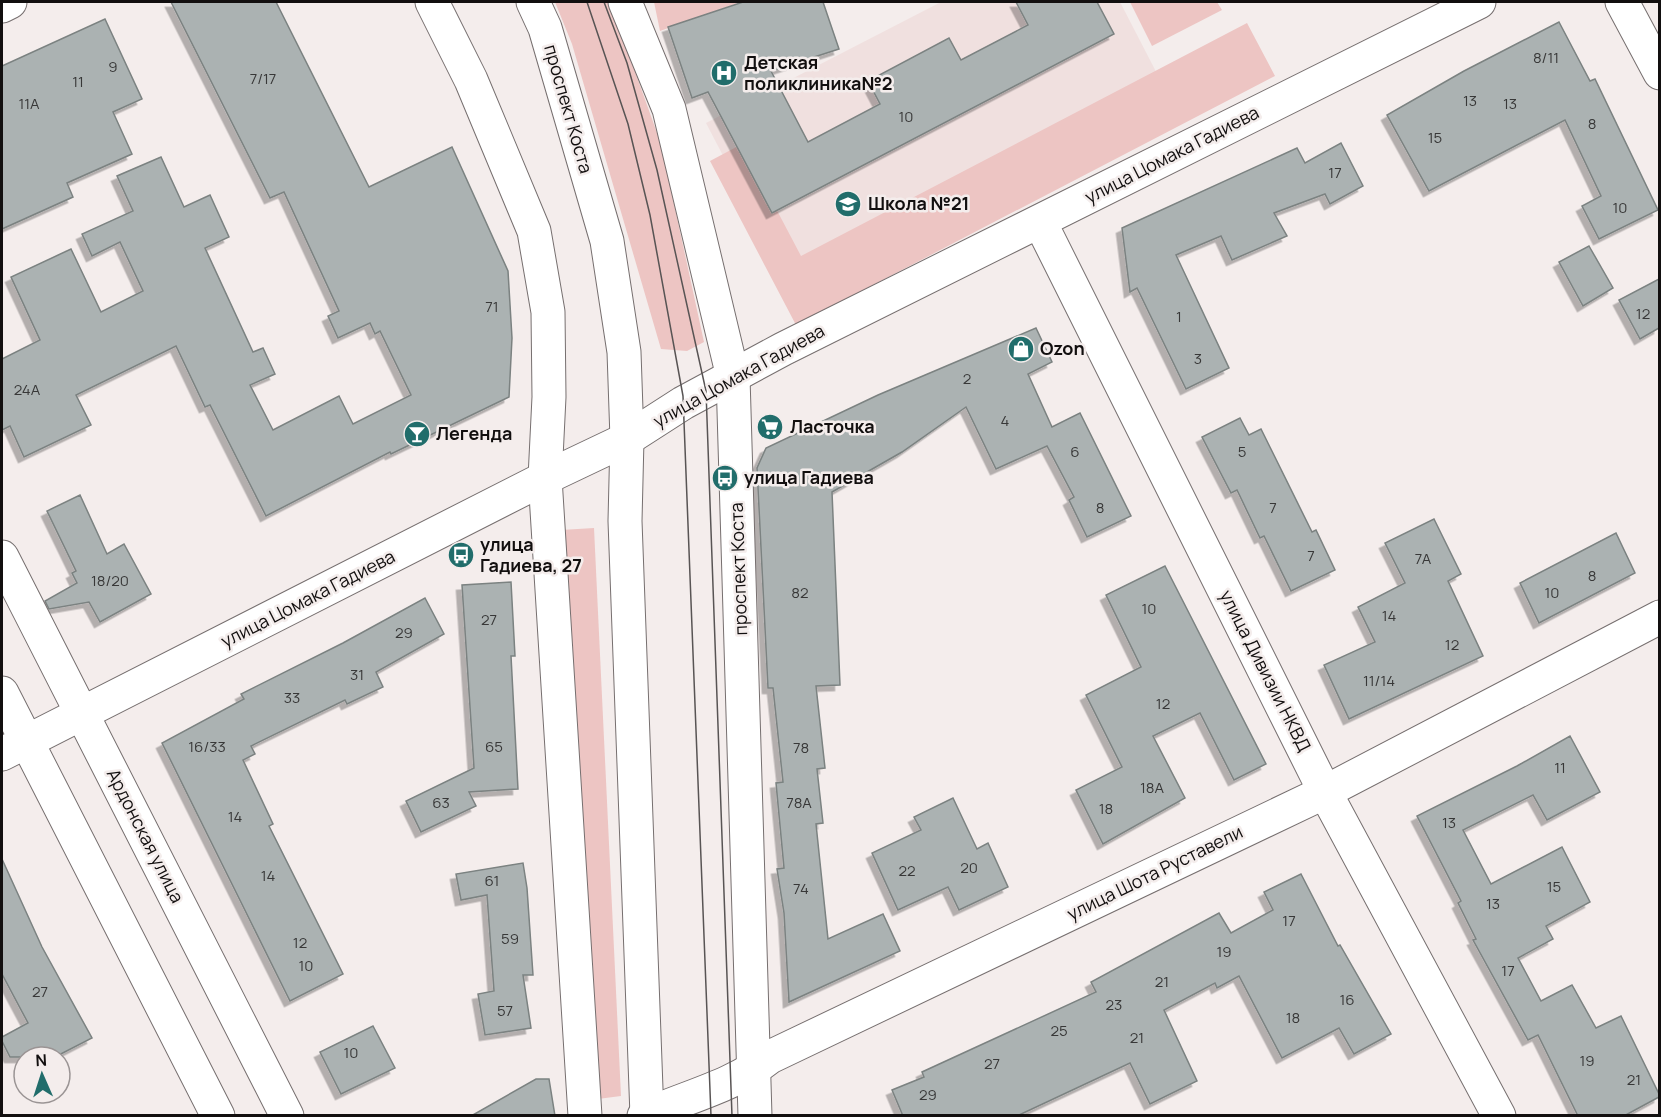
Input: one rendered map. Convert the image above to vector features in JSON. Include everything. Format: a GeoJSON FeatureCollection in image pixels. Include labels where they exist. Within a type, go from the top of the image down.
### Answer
{"type":"FeatureCollection","features":[{"type":"Feature","properties":{"kind":"street"},"geometry":{"type":"LineString","coordinates":[[2,6],[10,2]]}},
{"type":"Feature","properties":{"kind":"street"},"geometry":{"type":"LineString","coordinates":[[432,2],[471,80],[534,231],[548,312],[549,398],[545,478],[585,1116]]}},
{"type":"Feature","properties":{"kind":"street","name":"проспект Коста"},"geometry":{"type":"LineString","coordinates":[[533,2],[544,28],[607,241],[624,352],[627,440],[625,521],[646,1115]]}},
{"type":"Feature","properties":{"kind":"street","name":"проспект Коста"},"geometry":{"type":"LineString","coordinates":[[625,2],[669,109],[733,377],[754,1116]]}},
{"type":"Feature","properties":{"kind":"street","name":"улица Цомака Гадиева"},"geometry":{"type":"LineString","coordinates":[[14,747],[545,478],[627,440],[683,403],[783,349],[1479,2]]}},
{"type":"Feature","properties":{"kind":"street"},"geometry":{"type":"LineString","coordinates":[[1622,2],[1659,73]]}},
{"type":"Feature","properties":{"kind":"street","name":"улица Дивизии НКВД"},"geometry":{"type":"LineString","coordinates":[[1040,222],[1325,792],[1499,1116]]}},
{"type":"Feature","properties":{"kind":"street","name":"Ардонская улица"},"geometry":{"type":"LineString","coordinates":[[2,557],[287,1116]]}},
{"type":"Feature","properties":{"kind":"street","name":"улица Шота Руставели"},"geometry":{"type":"LineString","coordinates":[[646,1115],[724,1086],[754,1070],[770,1057],[1325,792],[1659,617]]}},
{"type":"Feature","properties":{"kind":"street"},"geometry":{"type":"LineString","coordinates":[[2,693],[14,747],[218,1116]]}},
{"type":"Feature","properties":{"kind":"shaded area"},"geometry":{"type":"Polygon","coordinates":[[[555,2],[610,2],[661,144],[704,342],[687,351],[661,349],[572,44],[555,2]]]}},
{"type":"Feature","properties":{"kind":"shaded area"},"geometry":{"type":"Polygon","coordinates":[[[654,2],[738,2],[738,3],[660,31],[654,2]]]}},
{"type":"Feature","properties":{"kind":"shaded area","name":"Школа №21"},"geometry":{"type":"Polygon","coordinates":[[[941,2],[1120,2],[1166,91],[791,286],[706,123],[941,2]]]}},
{"type":"Feature","properties":{"kind":"shaded area"},"geometry":{"type":"Polygon","coordinates":[[[1130,2],[1217,2],[1222,10],[1152,46],[1130,2]]]}},
{"type":"Feature","properties":{"kind":"shaded area"},"geometry":{"type":"Polygon","coordinates":[[[1247,23],[1275,76],[796,325],[710,161],[742,144],[801,256],[1247,23]]]}},
{"type":"Feature","properties":{"kind":"shaded area"},"geometry":{"type":"Polygon","coordinates":[[[594,528],[621,1096],[590,1100],[561,530],[594,528]]]}},
{"type":"Feature","properties":{"kind":"building"},"geometry":{"type":"Polygon","coordinates":[[[171,2],[276,2],[369,187],[452,147],[508,271],[512,338],[509,397],[391,454],[390,452],[266,516],[210,405],[205,407],[176,346],[76,395],[91,425],[24,457],[10,426],[2,430],[2,359],[40,340],[11,277],[71,249],[101,312],[143,291],[120,242],[92,256],[82,234],[133,211],[117,176],[161,157],[184,207],[210,195],[229,237],[205,248],[253,352],[263,348],[275,374],[250,385],[273,430],[339,396],[353,424],[411,395],[380,331],[375,334],[370,323],[338,338],[328,316],[339,311],[284,192],[270,198],[171,2]]]}},
{"type":"Feature","properties":{"kind":"building"},"geometry":{"type":"Polygon","coordinates":[[[743,2],[823,2],[839,49],[771,71],[808,142],[880,104],[868,81],[949,38],[961,60],[1028,25],[1016,2],[1097,2],[1114,34],[772,213],[708,92],[692,98],[668,27],[743,2]]]}},
{"type":"Feature","properties":{"kind":"building"},"geometry":{"type":"Polygon","coordinates":[[[105,19],[142,99],[113,112],[132,154],[67,183],[73,197],[2,229],[2,66],[105,19]]]}},
{"type":"Feature","properties":{"kind":"building"},"geometry":{"type":"Polygon","coordinates":[[[1559,22],[1590,81],[1595,79],[1658,210],[1599,239],[1582,206],[1601,196],[1565,120],[1429,191],[1387,115],[1464,71],[1559,22]]]}},
{"type":"Feature","properties":{"kind":"building"},"geometry":{"type":"Polygon","coordinates":[[[1341,143],[1363,186],[1330,204],[1325,194],[1274,213],[1287,236],[1232,260],[1221,236],[1176,255],[1229,368],[1186,389],[1137,288],[1130,292],[1122,228],[1297,148],[1305,163],[1341,143]]]}},
{"type":"Feature","properties":{"kind":"building"},"geometry":{"type":"Polygon","coordinates":[[[1589,246],[1613,288],[1583,306],[1559,262],[1589,246]]]}},
{"type":"Feature","properties":{"kind":"building"},"geometry":{"type":"Polygon","coordinates":[[[1659,279],[1659,328],[1640,339],[1619,300],[1659,279]]]}},
{"type":"Feature","properties":{"kind":"building"},"geometry":{"type":"Polygon","coordinates":[[[1036,328],[1052,362],[1028,374],[1052,427],[1080,413],[1131,516],[1087,537],[1069,500],[1074,497],[1047,446],[996,469],[966,407],[902,452],[832,492],[840,685],[816,686],[825,768],[817,769],[823,823],[816,824],[828,939],[883,914],[900,951],[789,1002],[784,913],[777,869],[784,868],[776,783],[783,782],[773,688],[768,688],[757,468],[766,448],[878,395],[1036,328]]]}},
{"type":"Feature","properties":{"kind":"building"},"geometry":{"type":"Polygon","coordinates":[[[1240,418],[1249,435],[1261,429],[1312,532],[1316,530],[1335,570],[1291,591],[1264,536],[1260,538],[1237,490],[1231,493],[1202,437],[1240,418]]]}},
{"type":"Feature","properties":{"kind":"building"},"geometry":{"type":"Polygon","coordinates":[[[80,495],[107,554],[124,544],[151,594],[100,622],[89,602],[49,609],[45,601],[77,583],[72,573],[76,571],[47,511],[80,495]]]}},
{"type":"Feature","properties":{"kind":"building"},"geometry":{"type":"Polygon","coordinates":[[[1434,519],[1461,574],[1448,581],[1483,656],[1349,719],[1324,665],[1375,642],[1358,607],[1405,583],[1385,543],[1434,519]]]}},
{"type":"Feature","properties":{"kind":"building"},"geometry":{"type":"Polygon","coordinates":[[[1616,533],[1635,573],[1539,623],[1520,583],[1616,533]]]}},
{"type":"Feature","properties":{"kind":"building"},"geometry":{"type":"Polygon","coordinates":[[[1165,566],[1266,764],[1234,780],[1200,713],[1153,736],[1185,798],[1103,844],[1076,790],[1122,767],[1086,695],[1141,667],[1106,595],[1165,566]]]}},
{"type":"Feature","properties":{"kind":"building"},"geometry":{"type":"Polygon","coordinates":[[[511,582],[515,656],[511,656],[518,789],[469,792],[476,806],[421,832],[406,801],[474,768],[462,585],[511,582]]]}},
{"type":"Feature","properties":{"kind":"building"},"geometry":{"type":"Polygon","coordinates":[[[425,598],[444,634],[376,672],[383,687],[347,704],[345,700],[251,746],[255,754],[243,760],[273,824],[269,826],[343,974],[290,1001],[162,743],[244,699],[241,694],[343,643],[425,598]]]}},
{"type":"Feature","properties":{"kind":"building"},"geometry":{"type":"Polygon","coordinates":[[[1570,736],[1600,792],[1547,820],[1533,795],[1463,830],[1491,884],[1562,847],[1590,902],[1546,926],[1553,939],[1518,958],[1541,1001],[1572,985],[1596,1028],[1621,1016],[1659,1094],[1659,1097],[1624,1116],[1578,1116],[1538,1035],[1528,1040],[1473,940],[1476,939],[1458,903],[1461,901],[1417,816],[1517,766],[1570,736]]]}},
{"type":"Feature","properties":{"kind":"building"},"geometry":{"type":"Polygon","coordinates":[[[953,798],[977,849],[988,843],[1008,887],[959,910],[948,887],[898,910],[872,853],[921,830],[914,817],[953,798]]]}},
{"type":"Feature","properties":{"kind":"building"},"geometry":{"type":"Polygon","coordinates":[[[2,859],[42,947],[92,1038],[72,1048],[72,1045],[12,1045],[12,1057],[10,1057],[2,1037],[28,1023],[2,974],[2,859]]]}},
{"type":"Feature","properties":{"kind":"building"},"geometry":{"type":"Polygon","coordinates":[[[523,863],[533,975],[523,975],[531,1028],[485,1035],[478,994],[494,991],[487,895],[461,900],[456,874],[523,863]]]}},
{"type":"Feature","properties":{"kind":"building"},"geometry":{"type":"Polygon","coordinates":[[[1301,874],[1338,946],[1340,945],[1391,1034],[1354,1054],[1339,1028],[1282,1058],[1239,976],[1217,988],[1215,983],[1164,1010],[1197,1081],[1150,1104],[1130,1063],[1017,1116],[903,1116],[892,1090],[924,1077],[922,1072],[1096,992],[1091,982],[1219,913],[1231,933],[1273,910],[1264,892],[1301,874]]]}},
{"type":"Feature","properties":{"kind":"building"},"geometry":{"type":"Polygon","coordinates":[[[373,1026],[395,1068],[341,1094],[320,1052],[373,1026]]]}},
{"type":"Feature","properties":{"kind":"building"},"geometry":{"type":"Polygon","coordinates":[[[536,1079],[549,1079],[555,1116],[471,1116],[536,1079]]]}},
{"type":"Feature","properties":{"kind":"tram line"},"geometry":{"type":"LineString","coordinates":[[587,2],[628,124],[650,215],[683,396],[711,1116]]}},
{"type":"Feature","properties":{"kind":"tram line"},"geometry":{"type":"LineString","coordinates":[[604,2],[627,63],[657,170],[706,391],[732,1116]]}},
{"type":"Feature","properties":{"kind":"place","name":"Детская поликлиника№2"},"geometry":{"type":"Point","coordinates":[724,73]}},
{"type":"Feature","properties":{"kind":"place","name":"Школа №21"},"geometry":{"type":"Point","coordinates":[848,204]}},
{"type":"Feature","properties":{"kind":"place","name":"Ozon"},"geometry":{"type":"Point","coordinates":[1021,349]}},
{"type":"Feature","properties":{"kind":"place","name":"Ласточка"},"geometry":{"type":"Point","coordinates":[770,427]}},
{"type":"Feature","properties":{"kind":"place","name":"Легенда"},"geometry":{"type":"Point","coordinates":[417,434]}},
{"type":"Feature","properties":{"kind":"place","name":"улица Гадиева"},"geometry":{"type":"Point","coordinates":[725,478]}},
{"type":"Feature","properties":{"kind":"place","name":"улица Гадиева, 27"},"geometry":{"type":"Point","coordinates":[461,555]}}]}
